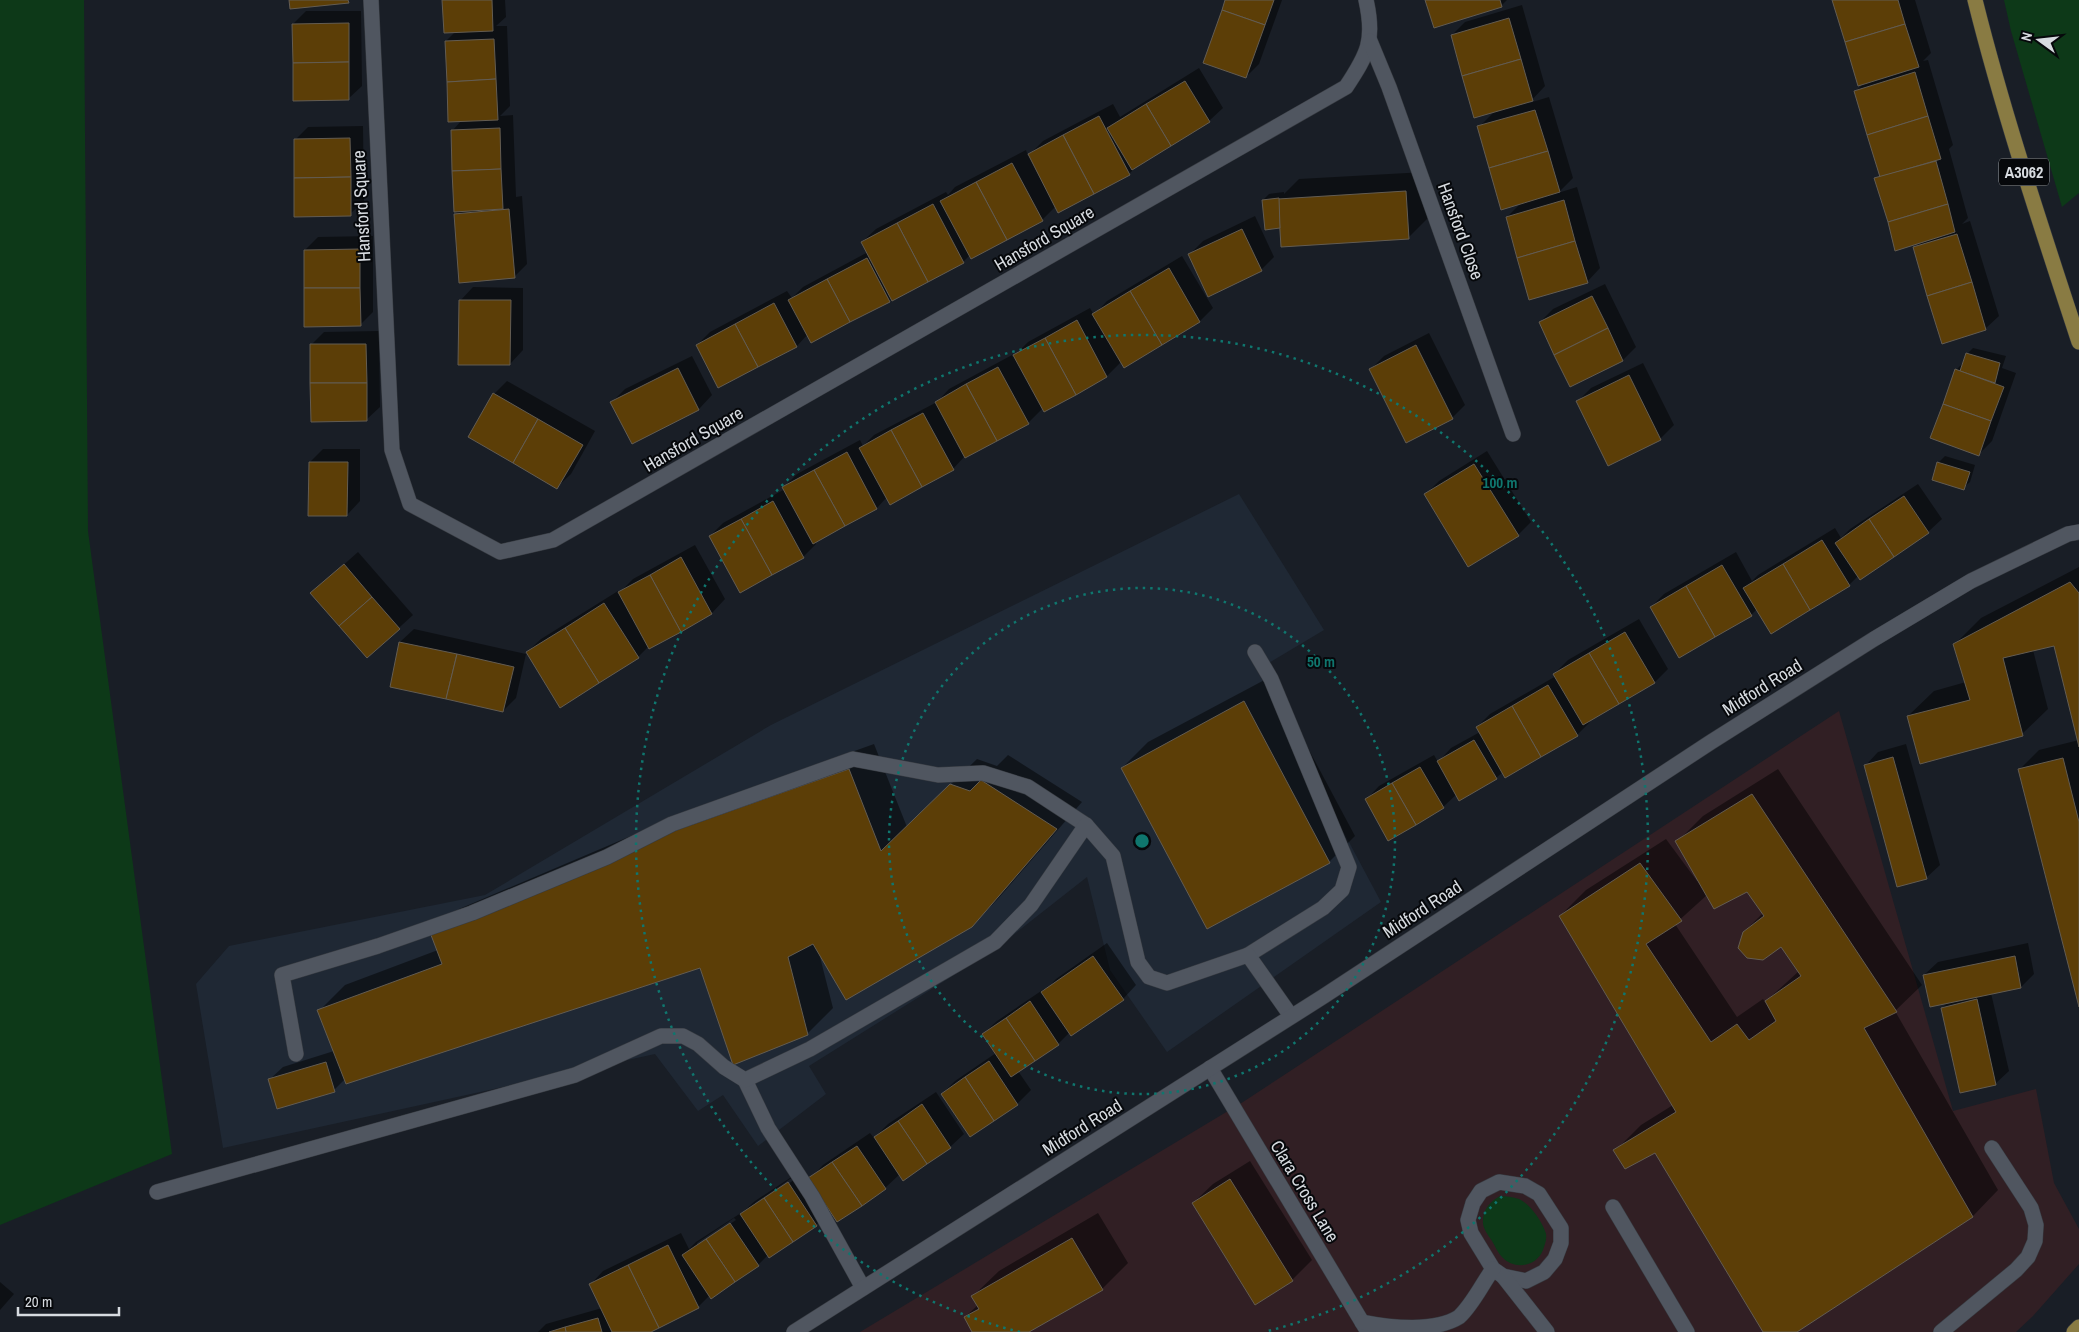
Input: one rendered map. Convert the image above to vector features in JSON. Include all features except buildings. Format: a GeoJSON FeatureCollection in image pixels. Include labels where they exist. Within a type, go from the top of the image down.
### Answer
{"type":"FeatureCollection","features":[{"type":"Feature","properties":{"kind":"main road","name":"A3062"},"geometry":{"type":"LineString","coordinates":[[1975,0],[1990,60],[2025,177],[2079,342]]}},
{"type":"Feature","properties":{"kind":"main road"},"geometry":{"type":"LineString","coordinates":[[2074,1332],[2079,1327]]}},
{"type":"Feature","properties":{"kind":"street","name":"Hansford Square"},"geometry":{"type":"LineString","coordinates":[[371,0],[392,450],[410,504],[500,552],[553,540],[1346,87],[1363,62],[1370,41],[1366,0]]}},
{"type":"Feature","properties":{"kind":"street","name":"Hansford Close"},"geometry":{"type":"LineString","coordinates":[[1370,41],[1390,86],[1513,434]]}},
{"type":"Feature","properties":{"kind":"street","name":"Midford Road"},"geometry":{"type":"LineString","coordinates":[[794,1332],[1210,1068],[1711,742],[1874,639],[1971,580],[2068,534],[2079,532]]}},
{"type":"Feature","properties":{"kind":"street"},"geometry":{"type":"LineString","coordinates":[[296,1054],[282,975],[378,946],[472,913],[608,857],[672,824],[853,759],[938,775],[983,773],[1028,787],[1086,825],[1113,856],[1138,962],[1149,978],[1167,983],[1248,955],[1323,908],[1342,890],[1349,867],[1271,679],[1256,652]]}},
{"type":"Feature","properties":{"kind":"street"},"geometry":{"type":"LineString","coordinates":[[746,1080],[810,1049],[995,942],[1031,905],[1086,825]]}},
{"type":"Feature","properties":{"kind":"street"},"geometry":{"type":"LineString","coordinates":[[1248,955],[1291,1016]]}},
{"type":"Feature","properties":{"kind":"street"},"geometry":{"type":"LineString","coordinates":[[158,1192],[575,1075],[661,1036],[682,1036],[698,1044],[724,1067],[746,1080],[768,1128],[812,1196],[863,1288]]}},
{"type":"Feature","properties":{"kind":"street","name":"Clara Cross Lane"},"geometry":{"type":"LineString","coordinates":[[1210,1068],[1365,1327]]}},
{"type":"Feature","properties":{"kind":"street"},"geometry":{"type":"LineString","coordinates":[[1940,1332],[2016,1270],[2028,1256],[2035,1241],[2036,1225],[2031,1208],[1992,1148]]}},
{"type":"Feature","properties":{"kind":"street"},"geometry":{"type":"LineString","coordinates":[[1498,1272],[1526,1281],[1544,1272],[1555,1259],[1561,1243],[1561,1228],[1539,1194],[1524,1186],[1499,1182],[1481,1191],[1473,1203],[1468,1220],[1471,1233],[1498,1272],[1547,1332]]}},
{"type":"Feature","properties":{"kind":"street"},"geometry":{"type":"LineString","coordinates":[[1613,1207],[1687,1332]]}},
{"type":"Feature","properties":{"kind":"street"},"geometry":{"type":"LineString","coordinates":[[1365,1327],[1410,1331],[1437,1330],[1459,1318],[1498,1272]]}},
{"type":"Feature","properties":{"kind":"shaded area"},"geometry":{"type":"Polygon","coordinates":[[[1239,494],[1324,630],[1257,670],[1381,902],[1167,1052],[1110,970],[1087,877],[994,950],[809,1066],[826,1094],[758,1146],[723,1095],[698,1111],[655,1054],[223,1148],[196,984],[229,946],[485,895],[771,725],[1239,494]]]}},
{"type":"Feature","properties":{"kind":"shaded area"},"geometry":{"type":"Polygon","coordinates":[[[1839,711],[1953,1111],[2036,1089],[2054,1183],[2079,1229],[2079,1264],[2033,1316],[2016,1332],[860,1332],[1243,1102],[1839,711]]]}},
{"type":"Feature","properties":{"kind":"green space"},"geometry":{"type":"Polygon","coordinates":[[[0,0],[84,0],[88,531],[172,1154],[0,1225],[0,0]]]}},
{"type":"Feature","properties":{"kind":"green space"},"geometry":{"type":"Polygon","coordinates":[[[2004,0],[2079,0],[2079,193],[2062,207],[2011,31],[2004,0]]]}},
{"type":"Feature","properties":{"kind":"green space"},"geometry":{"type":"Polygon","coordinates":[[[1500,1196],[1523,1201],[1538,1217],[1546,1233],[1544,1248],[1536,1260],[1531,1263],[1519,1265],[1507,1261],[1499,1254],[1484,1229],[1483,1216],[1486,1209],[1500,1196]]]}}]}
